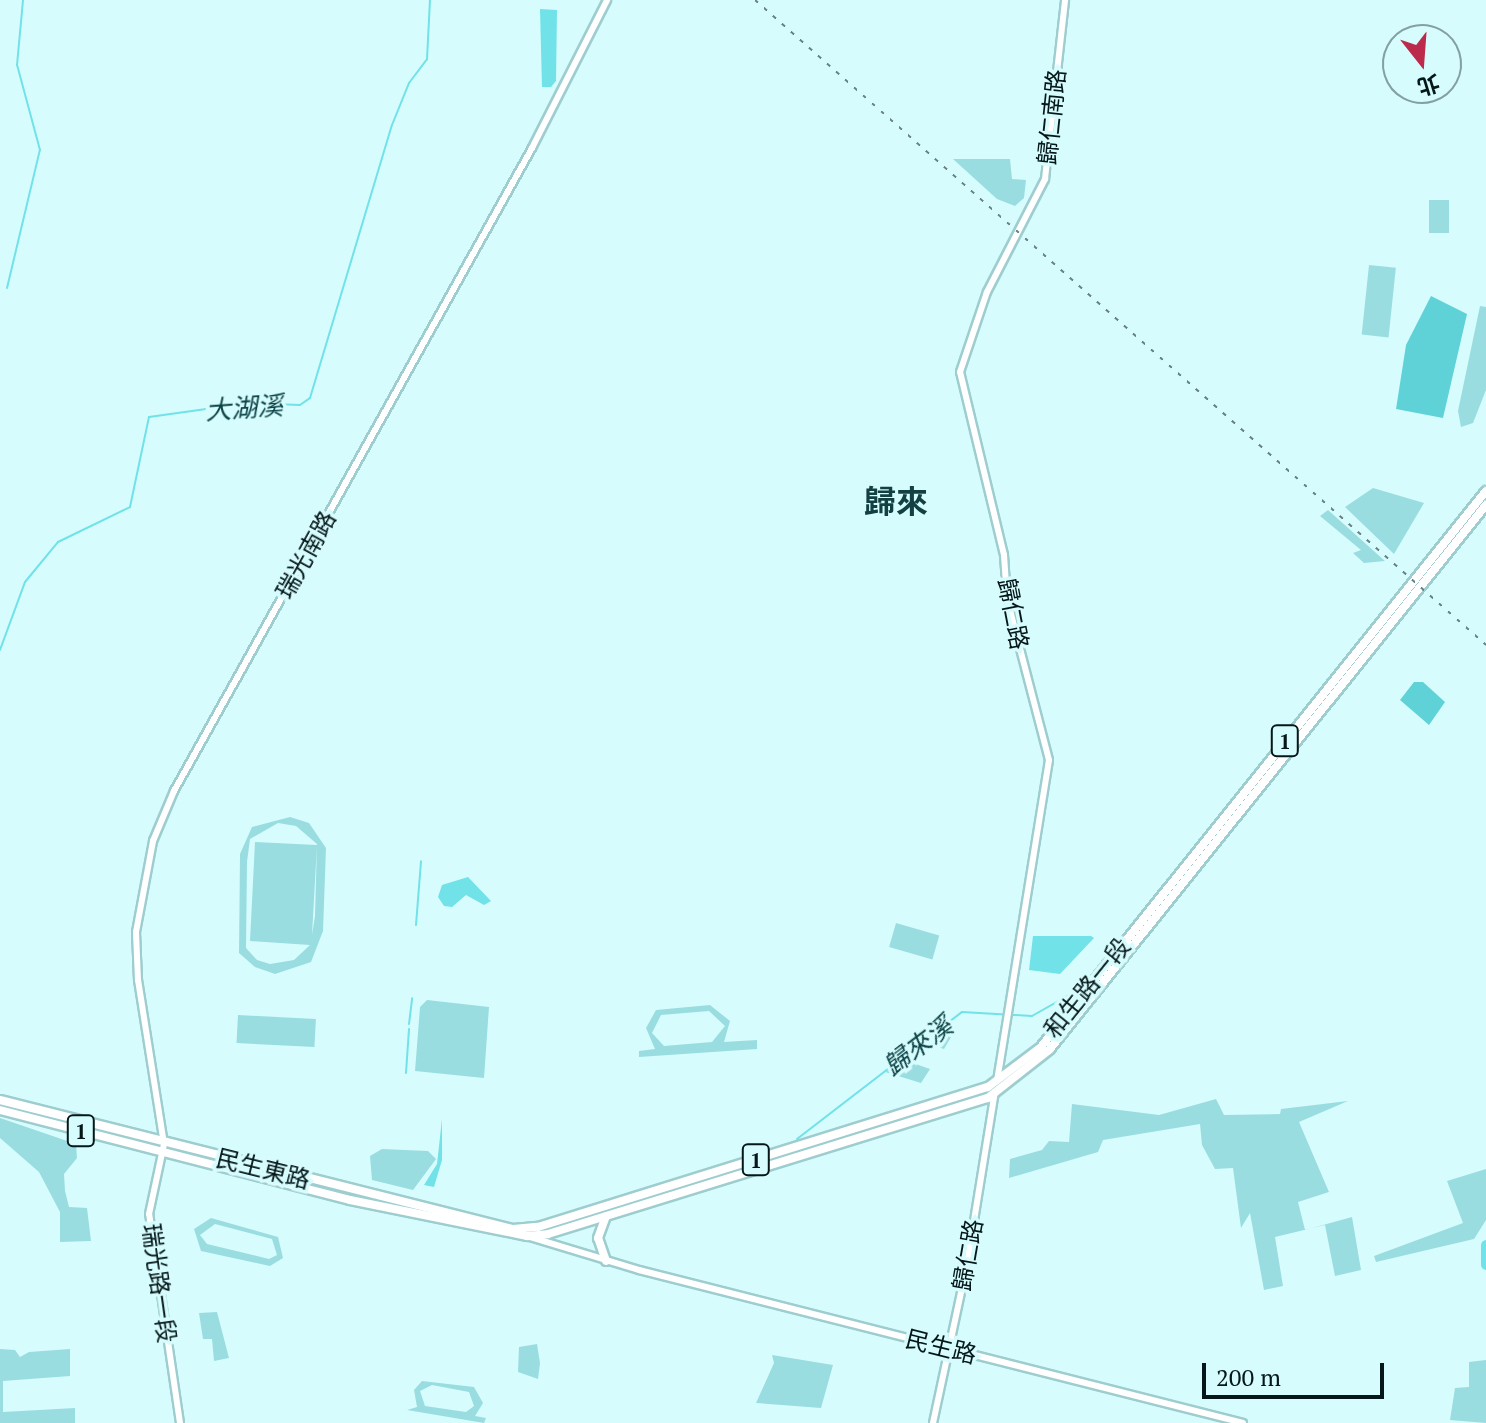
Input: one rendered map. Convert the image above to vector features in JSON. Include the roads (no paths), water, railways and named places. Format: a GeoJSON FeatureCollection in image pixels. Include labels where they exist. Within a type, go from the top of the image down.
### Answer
{"type":"FeatureCollection","features":[{"type":"Feature","properties":{"kind":"main road","name":"和生路一段"},"geometry":{"type":"LineString","coordinates":[[527,1236],[606,1216],[994,1094],[1034,1066],[1486,491]]}},
{"type":"Feature","properties":{"kind":"main road","name":"和生路一段"},"geometry":{"type":"LineString","coordinates":[[513,1229],[538,1227],[997,1082],[1041,1047],[1086,997],[1486,505]]}},
{"type":"Feature","properties":{"kind":"main road","name":"民生東路"},"geometry":{"type":"LineString","coordinates":[[0,1100],[163,1148],[435,1220],[527,1236]]}},
{"type":"Feature","properties":{"kind":"main road","name":"民生東路"},"geometry":{"type":"LineString","coordinates":[[0,1110],[513,1229]]}},
{"type":"Feature","properties":{"kind":"main road"},"geometry":{"type":"LineString","coordinates":[[606,1216],[598,1238],[606,1261]]}},
{"type":"Feature","properties":{"kind":"street","name":"瑞光南路"},"geometry":{"type":"LineString","coordinates":[[163,1148],[138,980],[136,932],[142,881],[162,817],[532,148],[607,0]]}},
{"type":"Feature","properties":{"kind":"street","name":"歸仁南路"},"geometry":{"type":"LineString","coordinates":[[1018,228],[1037,198],[1049,161],[1065,0]]}},
{"type":"Feature","properties":{"kind":"street","name":"歸仁路"},"geometry":{"type":"LineString","coordinates":[[933,1423],[951,1350],[1049,760],[1007,599],[1004,555],[960,372],[987,292],[1018,228]]}},
{"type":"Feature","properties":{"kind":"street","name":"瑞光路一段"},"geometry":{"type":"LineString","coordinates":[[163,1148],[149,1214],[180,1423]]}},
{"type":"Feature","properties":{"kind":"street","name":"民生東路"},"geometry":{"type":"LineString","coordinates":[[513,1229],[639,1270]]}},
{"type":"Feature","properties":{"kind":"street","name":"民生路"},"geometry":{"type":"LineString","coordinates":[[639,1270],[1243,1423]]}},
{"type":"Feature","properties":{"kind":"waterway"},"geometry":{"type":"LineString","coordinates":[[7,288],[40,150],[17,65],[23,0]]}},
{"type":"Feature","properties":{"kind":"waterway","name":"大湖溪"},"geometry":{"type":"LineString","coordinates":[[0,650],[25,582],[58,542],[130,507],[149,417],[249,403],[300,405],[310,398],[392,125],[409,83],[427,59],[430,0]]}},
{"type":"Feature","properties":{"kind":"waterway"},"geometry":{"type":"LineString","coordinates":[[416,925],[421,861]]}},
{"type":"Feature","properties":{"kind":"waterway","name":"歸來溪"},"geometry":{"type":"LineString","coordinates":[[797,1139],[962,1012],[1032,1016],[1069,995],[1081,995]]}},
{"type":"Feature","properties":{"kind":"waterway"},"geometry":{"type":"LineString","coordinates":[[409,1024],[412,998]]}},
{"type":"Feature","properties":{"kind":"waterway"},"geometry":{"type":"LineString","coordinates":[[406,1073],[409,1029]]}},
{"type":"Feature","properties":{"kind":"waterway"},"geometry":{"type":"LineString","coordinates":[[1486,1245],[1486,1264]]}},
{"type":"Feature","properties":{"kind":"railway"},"geometry":{"type":"LineString","coordinates":[[755,0],[1486,645]]}},
{"type":"Feature","properties":{"kind":"district","name":"歸來"},"geometry":{"type":"Point","coordinates":[896,501]}}]}
